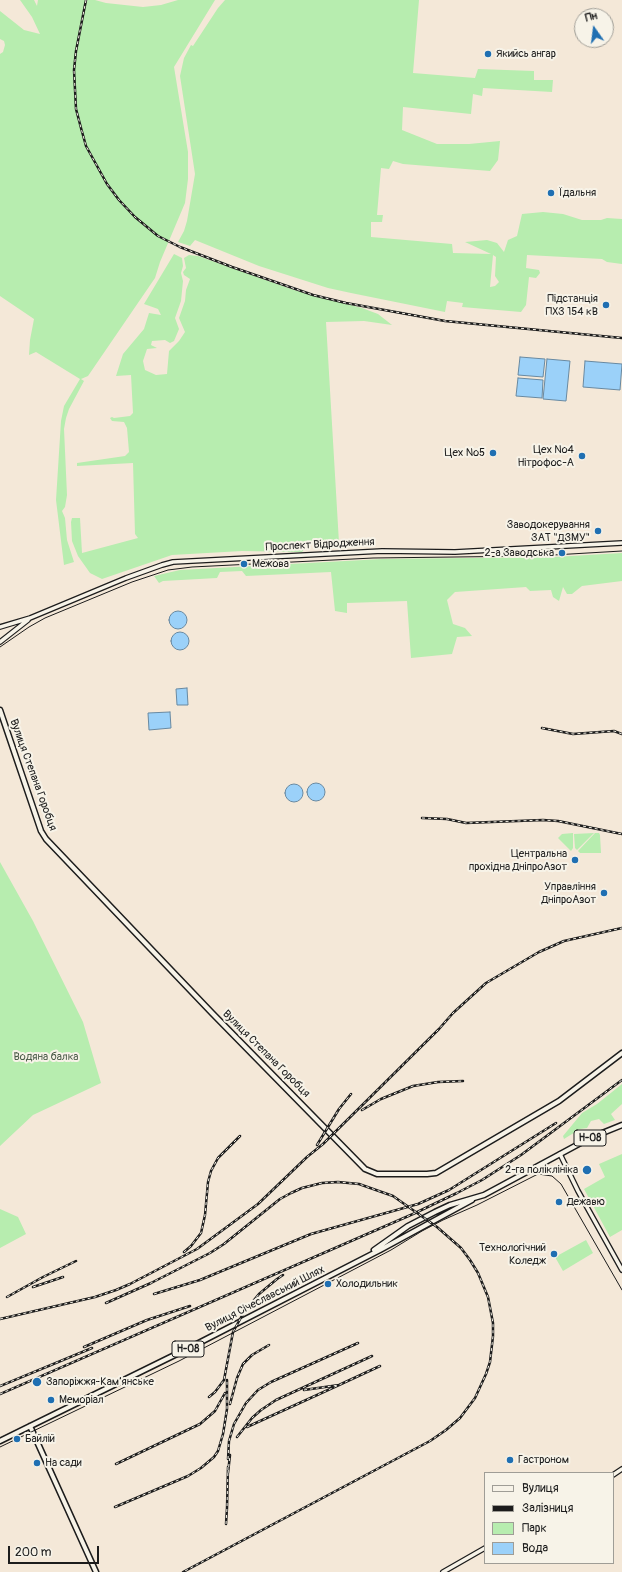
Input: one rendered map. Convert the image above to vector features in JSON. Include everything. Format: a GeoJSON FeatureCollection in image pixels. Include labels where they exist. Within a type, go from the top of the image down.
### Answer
{"type":"FeatureCollection","features":[{"type":"Feature","properties":{"kind":"main road","name":"Вулиця Степана Горобця"},"geometry":{"type":"LineString","coordinates":[[0,710],[41,831],[46,839],[212,1013],[365,1169],[377,1174],[436,1173],[559,1100],[622,1053]]}},
{"type":"Feature","properties":{"kind":"main road","name":"Вулиця Січеславський Шлях"},"geometry":{"type":"LineString","coordinates":[[0,1441],[150,1368],[380,1250],[590,1138],[622,1125]]}},
{"type":"Feature","properties":{"kind":"main road"},"geometry":{"type":"LineString","coordinates":[[30,1426],[96,1572]]}},
{"type":"Feature","properties":{"kind":"street","name":"Проспект Відродження"},"geometry":{"type":"LineString","coordinates":[[0,627],[30,618],[126,578],[173,562],[382,551],[454,552],[622,543]]}},
{"type":"Feature","properties":{"kind":"street","name":"Проспект Відродження"},"geometry":{"type":"LineString","coordinates":[[0,642],[30,618]]}},
{"type":"Feature","properties":{"kind":"street"},"geometry":{"type":"LineString","coordinates":[[560,1154],[578,1191],[622,1270]]}},
{"type":"Feature","properties":{"kind":"street"},"geometry":{"type":"LineString","coordinates":[[443,1572],[484,1549]]}},
{"type":"Feature","properties":{"kind":"green space"},"geometry":{"type":"Polygon","coordinates":[[[20,0],[34,0],[37,6],[38,0],[95,0],[106,3],[143,7],[161,5],[178,0],[215,0],[174,67],[188,152],[188,179],[185,203],[160,262],[155,278],[88,376],[81,379],[84,381],[69,409],[66,418],[64,429],[67,495],[65,507],[62,511],[65,518],[67,540],[74,562],[64,565],[56,500],[61,421],[64,406],[80,379],[36,352],[29,355],[34,319],[0,296],[0,54],[3,52],[5,45],[4,41],[0,39],[0,11],[24,30],[40,34],[32,17],[20,0]]]}},
{"type":"Feature","properties":{"kind":"green space"},"geometry":{"type":"Polygon","coordinates":[[[225,0],[419,0],[413,73],[475,78],[478,69],[534,71],[534,80],[553,80],[552,92],[483,88],[482,96],[473,94],[471,114],[403,107],[402,130],[437,144],[469,144],[500,141],[498,160],[490,171],[403,164],[393,161],[389,169],[381,168],[377,215],[383,215],[382,222],[371,222],[371,237],[452,244],[453,253],[491,254],[465,242],[487,240],[497,243],[504,252],[508,240],[517,236],[522,214],[543,212],[563,214],[582,220],[601,220],[607,218],[622,219],[622,264],[607,262],[602,259],[527,255],[526,268],[539,270],[540,273],[536,278],[529,277],[526,305],[521,312],[462,307],[463,303],[447,301],[445,312],[328,288],[259,266],[195,240],[190,246],[178,242],[187,221],[195,174],[180,76],[184,58],[191,45],[193,46],[225,0]],[[493,255],[490,287],[495,286],[499,282],[495,276],[496,257],[493,255]]]}},
{"type":"Feature","properties":{"kind":"green space"},"geometry":{"type":"Polygon","coordinates":[[[174,254],[182,258],[183,266],[181,273],[183,281],[181,301],[175,318],[179,329],[174,341],[170,343],[165,340],[152,341],[151,345],[157,348],[147,349],[143,361],[145,370],[156,375],[167,374],[169,351],[179,341],[185,332],[179,318],[190,279],[184,275],[183,272],[186,268],[184,258],[189,255],[198,256],[294,290],[362,308],[378,314],[392,325],[364,321],[326,322],[339,543],[327,551],[320,541],[313,541],[308,544],[302,552],[242,551],[172,555],[102,579],[90,573],[78,556],[72,541],[72,518],[80,518],[82,553],[138,538],[135,534],[133,463],[77,466],[77,463],[125,456],[129,452],[127,428],[124,422],[112,421],[110,418],[130,416],[133,413],[131,375],[116,376],[123,354],[144,329],[149,313],[161,315],[158,309],[144,304],[174,254]]]}},
{"type":"Feature","properties":{"kind":"green space"},"geometry":{"type":"Polygon","coordinates":[[[622,553],[622,581],[582,586],[572,594],[567,594],[563,587],[559,601],[553,597],[551,590],[530,591],[526,587],[455,592],[447,600],[453,624],[465,628],[472,636],[457,637],[452,654],[411,658],[407,601],[347,603],[347,613],[335,611],[331,572],[246,576],[242,571],[220,572],[217,578],[163,581],[159,583],[154,576],[180,570],[382,559],[554,557],[622,553]]]}},
{"type":"Feature","properties":{"kind":"green space"},"geometry":{"type":"Polygon","coordinates":[[[573,833],[573,848],[571,851],[558,838],[562,834],[573,833]]]}},
{"type":"Feature","properties":{"kind":"green space"},"geometry":{"type":"Polygon","coordinates":[[[594,833],[577,850],[575,848],[574,834],[594,833]]]}},
{"type":"Feature","properties":{"kind":"green space"},"geometry":{"type":"Polygon","coordinates":[[[595,833],[599,833],[600,835],[601,853],[580,853],[578,851],[595,833]]]}},
{"type":"Feature","properties":{"kind":"green space","name":"Водяна балка"},"geometry":{"type":"Polygon","coordinates":[[[0,862],[33,921],[83,1022],[101,1083],[33,1115],[0,1146],[0,862]]]}},
{"type":"Feature","properties":{"kind":"green space"},"geometry":{"type":"Polygon","coordinates":[[[622,1084],[622,1104],[611,1114],[615,1120],[604,1124],[599,1119],[591,1121],[587,1128],[580,1129],[564,1139],[563,1136],[582,1113],[597,1104],[622,1084]]]}},
{"type":"Feature","properties":{"kind":"green space"},"geometry":{"type":"Polygon","coordinates":[[[622,1154],[622,1230],[610,1237],[584,1189],[605,1177],[599,1164],[622,1154]]]}},
{"type":"Feature","properties":{"kind":"green space"},"geometry":{"type":"Polygon","coordinates":[[[0,1209],[18,1217],[26,1234],[0,1248],[0,1209]]]}},
{"type":"Feature","properties":{"kind":"green space"},"geometry":{"type":"Polygon","coordinates":[[[586,1240],[593,1253],[563,1271],[555,1257],[586,1240]]]}},
{"type":"Feature","properties":{"kind":"water"},"geometry":{"type":"Polygon","coordinates":[[[520,357],[545,359],[543,377],[518,375],[520,357]]]}},
{"type":"Feature","properties":{"kind":"water"},"geometry":{"type":"Polygon","coordinates":[[[547,359],[570,361],[566,401],[543,399],[547,359]]]}},
{"type":"Feature","properties":{"kind":"water"},"geometry":{"type":"Polygon","coordinates":[[[585,361],[622,364],[620,390],[583,387],[585,361]]]}},
{"type":"Feature","properties":{"kind":"water"},"geometry":{"type":"Polygon","coordinates":[[[518,378],[543,380],[542,398],[516,396],[518,378]]]}},
{"type":"Feature","properties":{"kind":"water"},"geometry":{"type":"Polygon","coordinates":[[[178,611],[184,614],[187,620],[184,626],[178,629],[172,626],[169,620],[172,614],[178,611]]]}},
{"type":"Feature","properties":{"kind":"water"},"geometry":{"type":"Polygon","coordinates":[[[180,632],[186,635],[189,641],[186,647],[180,650],[174,647],[171,641],[174,635],[180,632]]]}},
{"type":"Feature","properties":{"kind":"water"},"geometry":{"type":"Polygon","coordinates":[[[187,688],[188,705],[177,705],[176,689],[187,688]]]}},
{"type":"Feature","properties":{"kind":"water"},"geometry":{"type":"Polygon","coordinates":[[[170,712],[171,728],[149,730],[148,713],[170,712]]]}},
{"type":"Feature","properties":{"kind":"water"},"geometry":{"type":"Polygon","coordinates":[[[312,783],[320,783],[325,788],[323,799],[320,801],[312,801],[307,796],[307,788],[312,783]]]}},
{"type":"Feature","properties":{"kind":"water"},"geometry":{"type":"Polygon","coordinates":[[[290,784],[298,784],[303,789],[301,800],[298,802],[290,802],[285,797],[285,789],[290,784]]]}},
{"type":"Feature","properties":{"kind":"tram line"},"geometry":{"type":"LineString","coordinates":[[0,647],[45,618],[132,582],[168,570],[192,567],[373,558],[536,556],[622,551]]}},
{"type":"Feature","properties":{"kind":"tram line"},"geometry":{"type":"LineString","coordinates":[[0,1447],[179,1361],[391,1250],[443,1220],[477,1205],[538,1174],[552,1176],[561,1184],[622,1290]]}},
{"type":"Feature","properties":{"kind":"railway"},"geometry":{"type":"LineString","coordinates":[[86,0],[76,51],[74,70],[76,109],[86,146],[107,184],[119,200],[135,217],[158,236],[180,247],[232,267],[313,295],[346,303],[445,321],[622,338]]}},
{"type":"Feature","properties":{"kind":"railway"},"geometry":{"type":"LineString","coordinates":[[542,728],[573,734],[614,731],[622,734]]}},
{"type":"Feature","properties":{"kind":"railway"},"geometry":{"type":"LineString","coordinates":[[422,818],[447,819],[466,823],[543,820],[558,821],[622,834]]}},
{"type":"Feature","properties":{"kind":"railway"},"geometry":{"type":"LineString","coordinates":[[0,1319],[95,1297],[116,1290],[197,1249],[258,1204],[307,1157],[323,1144],[439,1029],[453,1013],[486,983],[539,952],[564,941],[622,928]]}},
{"type":"Feature","properties":{"kind":"railway"},"geometry":{"type":"LineString","coordinates":[[0,1394],[413,1214],[457,1193],[482,1180],[521,1155],[622,1080]]}},
{"type":"Feature","properties":{"kind":"railway"},"geometry":{"type":"LineString","coordinates":[[362,1110],[381,1099],[413,1086],[438,1082],[463,1081]]}},
{"type":"Feature","properties":{"kind":"railway"},"geometry":{"type":"LineString","coordinates":[[317,1145],[339,1109],[351,1094]]}},
{"type":"Feature","properties":{"kind":"railway"},"geometry":{"type":"LineString","coordinates":[[154,1294],[200,1280],[311,1234],[418,1204],[449,1190],[556,1123]]}},
{"type":"Feature","properties":{"kind":"railway"},"geometry":{"type":"LineString","coordinates":[[184,1252],[191,1246],[201,1233],[205,1215],[208,1182],[211,1171],[218,1158],[240,1136]]}},
{"type":"Feature","properties":{"kind":"railway"},"geometry":{"type":"LineString","coordinates":[[106,1303],[151,1283],[210,1253],[224,1244],[280,1199],[291,1193],[302,1188],[322,1183],[338,1182],[359,1184],[393,1196],[437,1227],[461,1248],[470,1260],[478,1273],[488,1297],[493,1323],[490,1362],[475,1398],[460,1418],[430,1441],[183,1572]]}},
{"type":"Feature","properties":{"kind":"railway"},"geometry":{"type":"LineString","coordinates":[[7,1297],[76,1261]]}},
{"type":"Feature","properties":{"kind":"railway"},"geometry":{"type":"LineString","coordinates":[[209,1397],[224,1380],[233,1332],[244,1312],[259,1294],[283,1275]]}},
{"type":"Feature","properties":{"kind":"railway"},"geometry":{"type":"LineString","coordinates":[[33,1287],[63,1277]]}},
{"type":"Feature","properties":{"kind":"railway"},"geometry":{"type":"LineString","coordinates":[[84,1347],[147,1320],[190,1306]]}},
{"type":"Feature","properties":{"kind":"railway"},"geometry":{"type":"LineString","coordinates":[[228,1459],[229,1441],[234,1424],[246,1403],[258,1390],[271,1382],[358,1343]]}},
{"type":"Feature","properties":{"kind":"railway"},"geometry":{"type":"LineString","coordinates":[[230,1404],[237,1378],[243,1364],[252,1355],[269,1345]]}},
{"type":"Feature","properties":{"kind":"railway"},"geometry":{"type":"LineString","coordinates":[[0,1386],[92,1348]]}},
{"type":"Feature","properties":{"kind":"railway"},"geometry":{"type":"LineString","coordinates":[[237,1437],[252,1418],[276,1400],[372,1356]]}},
{"type":"Feature","properties":{"kind":"railway"},"geometry":{"type":"LineString","coordinates":[[304,1390],[339,1385],[380,1366]]}},
{"type":"Feature","properties":{"kind":"railway"},"geometry":{"type":"LineString","coordinates":[[115,1507],[188,1476],[201,1468],[214,1457],[218,1451],[223,1434],[227,1409],[227,1380]]}},
{"type":"Feature","properties":{"kind":"railway"},"geometry":{"type":"LineString","coordinates":[[247,1427],[339,1385]]}},
{"type":"Feature","properties":{"kind":"railway"},"geometry":{"type":"LineString","coordinates":[[116,1464],[200,1424],[215,1411],[225,1393]]}},
{"type":"Feature","properties":{"kind":"railway"},"geometry":{"type":"LineString","coordinates":[[228,1473],[230,1455]]}},
{"type":"Feature","properties":{"kind":"railway"},"geometry":{"type":"LineString","coordinates":[[226,1524],[228,1467]]}},
{"type":"Feature","properties":{"kind":"place","name":"Якийсь ангар"},"geometry":{"type":"Point","coordinates":[488,54]}},
{"type":"Feature","properties":{"kind":"place","name":"Їдальня"},"geometry":{"type":"Point","coordinates":[551,193]}},
{"type":"Feature","properties":{"kind":"place","name":"Підстанція ПХЗ 154 кВ"},"geometry":{"type":"Point","coordinates":[606,305]}},
{"type":"Feature","properties":{"kind":"place","name":"Цех №5"},"geometry":{"type":"Point","coordinates":[493,453]}},
{"type":"Feature","properties":{"kind":"place","name":"Цех №4 Нітрофос-А"},"geometry":{"type":"Point","coordinates":[582,456]}},
{"type":"Feature","properties":{"kind":"place","name":"Заводокерування ЗАТ \"ДЗМУ\""},"geometry":{"type":"Point","coordinates":[598,531]}},
{"type":"Feature","properties":{"kind":"place","name":"2-а Заводська"},"geometry":{"type":"Point","coordinates":[562,553]}},
{"type":"Feature","properties":{"kind":"place","name":"Межова"},"geometry":{"type":"Point","coordinates":[244,564]}},
{"type":"Feature","properties":{"kind":"place","name":"Центральна прохідна ДніпроАзот"},"geometry":{"type":"Point","coordinates":[575,860]}},
{"type":"Feature","properties":{"kind":"place","name":"Управління ДніпроАзот"},"geometry":{"type":"Point","coordinates":[604,893]}},
{"type":"Feature","properties":{"kind":"place","name":"2-га поліклініка"},"geometry":{"type":"Point","coordinates":[587,1170]}},
{"type":"Feature","properties":{"kind":"place","name":"Дежавю"},"geometry":{"type":"Point","coordinates":[559,1202]}},
{"type":"Feature","properties":{"kind":"place","name":"Технологічний Коледж"},"geometry":{"type":"Point","coordinates":[554,1254]}},
{"type":"Feature","properties":{"kind":"place","name":"Холодильник"},"geometry":{"type":"Point","coordinates":[328,1284]}},
{"type":"Feature","properties":{"kind":"place","name":"Запоріжжя-Кам’янське"},"geometry":{"type":"Point","coordinates":[37,1382]}},
{"type":"Feature","properties":{"kind":"place","name":"Меморіал"},"geometry":{"type":"Point","coordinates":[51,1400]}},
{"type":"Feature","properties":{"kind":"place","name":"Байлій"},"geometry":{"type":"Point","coordinates":[17,1439]}},
{"type":"Feature","properties":{"kind":"place","name":"Гастроном"},"geometry":{"type":"Point","coordinates":[510,1460]}},
{"type":"Feature","properties":{"kind":"place","name":"На сади"},"geometry":{"type":"Point","coordinates":[37,1463]}}]}
